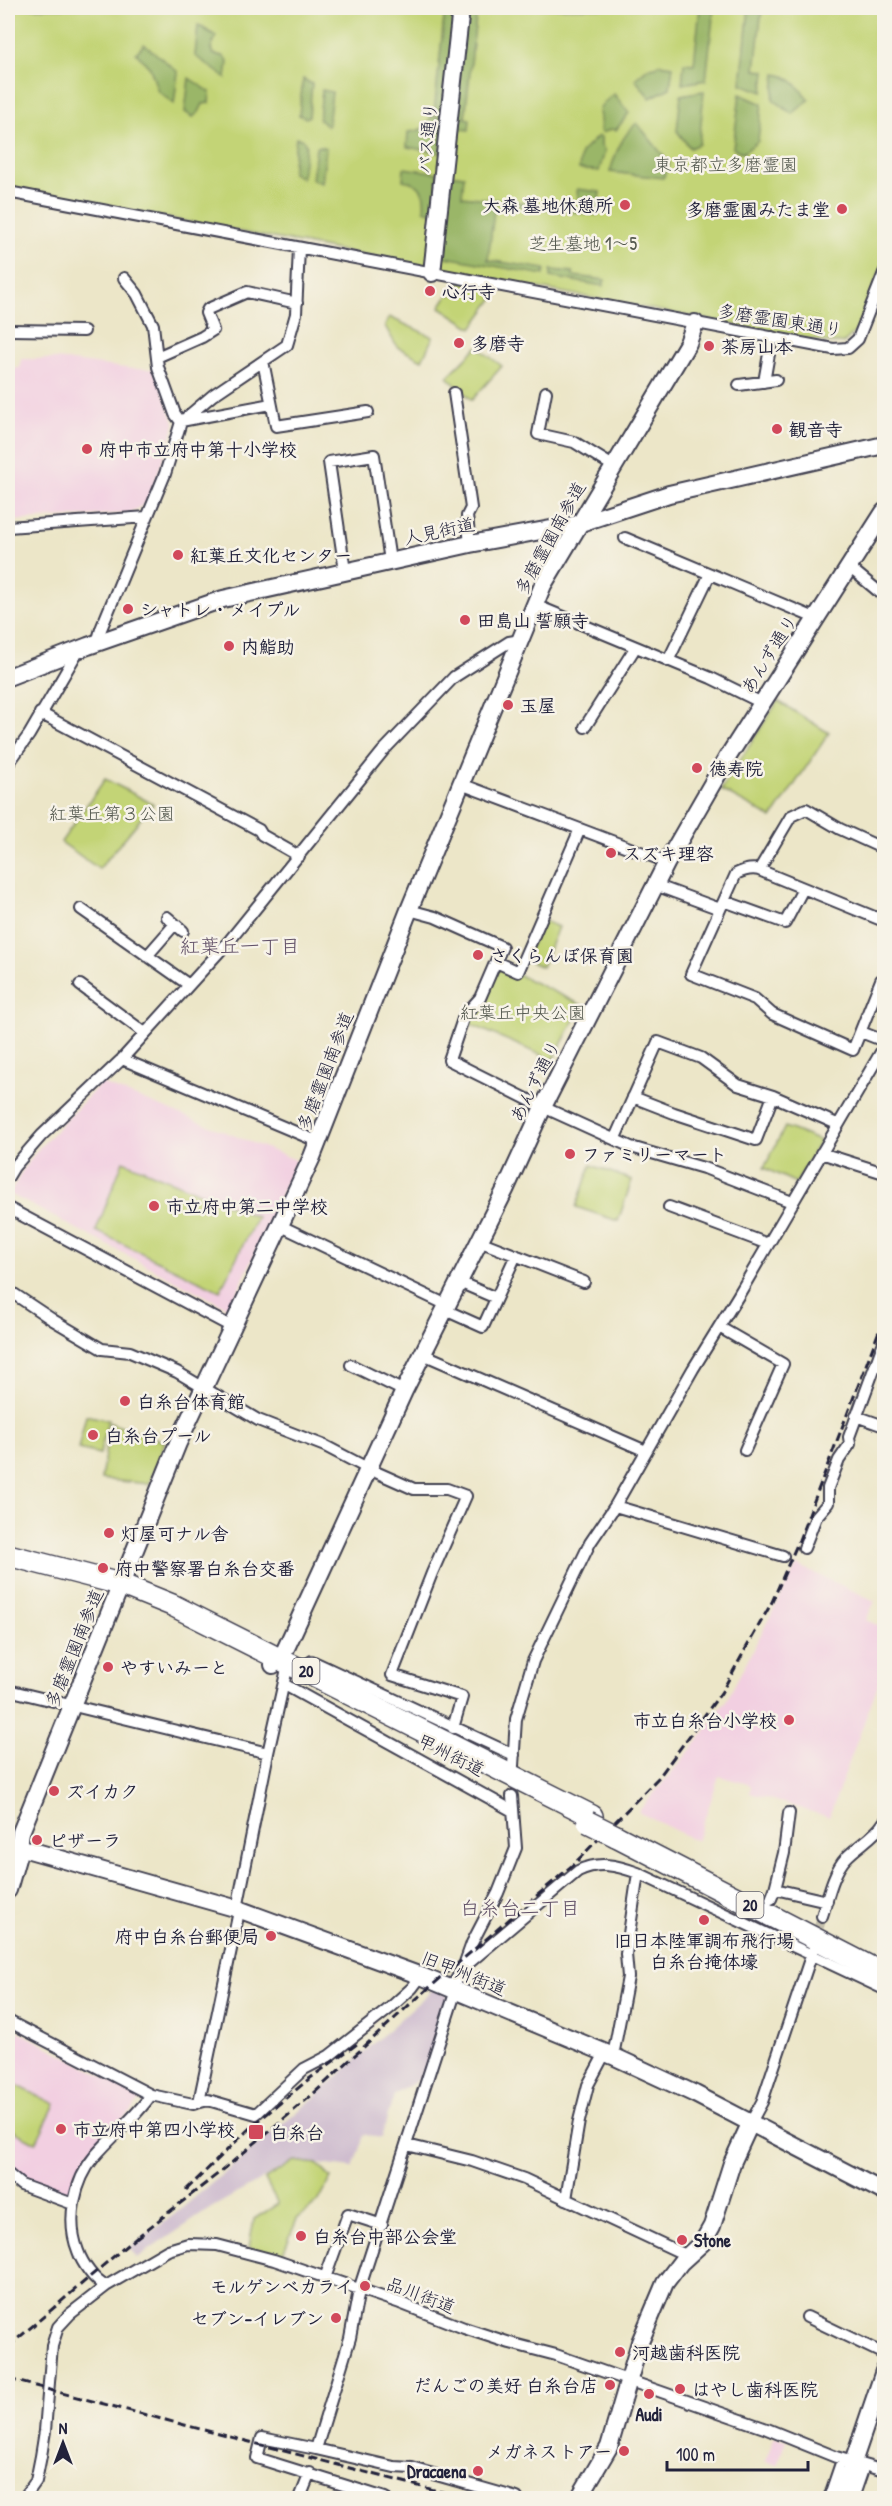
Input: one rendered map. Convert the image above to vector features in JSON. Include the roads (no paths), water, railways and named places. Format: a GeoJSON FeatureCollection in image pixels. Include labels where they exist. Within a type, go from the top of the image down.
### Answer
{"type":"FeatureCollection","features":[{"type":"Feature","properties":{"kind":"highway","name":"甲州街道"},"geometry":{"type":"LineString","coordinates":[[8,1555],[119,1588],[885,1962]]}},
{"type":"Feature","properties":{"kind":"highway","name":"甲州街道"},"geometry":{"type":"LineString","coordinates":[[8,1564],[119,1588]]}},
{"type":"Feature","properties":{"kind":"highway","name":"甲州街道"},"geometry":{"type":"LineString","coordinates":[[617,1832],[885,1974]]}},
{"type":"Feature","properties":{"kind":"street","name":"バス通り"},"geometry":{"type":"LineString","coordinates":[[432,273],[461,8]]}},
{"type":"Feature","properties":{"kind":"street","name":"多磨霊園東通り"},"geometry":{"type":"LineString","coordinates":[[8,192],[833,349],[848,348],[858,339],[885,273]]}},
{"type":"Feature","properties":{"kind":"street"},"geometry":{"type":"LineString","coordinates":[[97,643],[165,474],[181,422],[213,395],[287,345],[296,314],[299,248]]}},
{"type":"Feature","properties":{"kind":"street"},"geometry":{"type":"LineString","coordinates":[[124,278],[137,294],[153,325],[158,367],[181,422]]}},
{"type":"Feature","properties":{"kind":"street"},"geometry":{"type":"LineString","coordinates":[[157,357],[202,338],[213,330],[206,313],[208,309],[247,292],[297,303]]}},
{"type":"Feature","properties":{"kind":"street","name":"多磨霊園南参道"},"geometry":{"type":"LineString","coordinates":[[8,1890],[13,1845],[21,1832],[178,1443],[319,1142],[409,910],[543,585],[688,343],[695,322]]}},
{"type":"Feature","properties":{"kind":"street"},"geometry":{"type":"LineString","coordinates":[[8,330],[84,331]]}},
{"type":"Feature","properties":{"kind":"street"},"geometry":{"type":"LineString","coordinates":[[739,385],[770,381],[772,337]]}},
{"type":"Feature","properties":{"kind":"street"},"geometry":{"type":"LineString","coordinates":[[263,362],[276,426],[368,412]]}},
{"type":"Feature","properties":{"kind":"street"},"geometry":{"type":"LineString","coordinates":[[546,392],[538,434],[574,442],[613,466]]}},
{"type":"Feature","properties":{"kind":"street"},"geometry":{"type":"LineString","coordinates":[[454,393],[471,508],[467,516],[470,544]]}},
{"type":"Feature","properties":{"kind":"street"},"geometry":{"type":"LineString","coordinates":[[181,422],[271,404]]}},
{"type":"Feature","properties":{"kind":"street","name":"人見街道"},"geometry":{"type":"LineString","coordinates":[[8,677],[223,599],[470,544],[578,524],[669,494],[885,445]]}},
{"type":"Feature","properties":{"kind":"street"},"geometry":{"type":"LineString","coordinates":[[345,571],[329,462],[374,455],[390,561]]}},
{"type":"Feature","properties":{"kind":"street","name":"あんず通り"},"geometry":{"type":"LineString","coordinates":[[285,1670],[404,1391],[655,885],[709,786],[848,566],[885,512]]}},
{"type":"Feature","properties":{"kind":"street"},"geometry":{"type":"LineString","coordinates":[[8,527],[147,517]]}},
{"type":"Feature","properties":{"kind":"street"},"geometry":{"type":"LineString","coordinates":[[625,538],[815,618]]}},
{"type":"Feature","properties":{"kind":"street"},"geometry":{"type":"LineString","coordinates":[[848,566],[885,596]]}},
{"type":"Feature","properties":{"kind":"street"},"geometry":{"type":"LineString","coordinates":[[668,661],[710,574]]}},
{"type":"Feature","properties":{"kind":"street"},"geometry":{"type":"LineString","coordinates":[[535,605],[711,678],[762,703]]}},
{"type":"Feature","properties":{"kind":"street"},"geometry":{"type":"LineString","coordinates":[[8,1177],[42,1134],[122,1059],[231,938],[383,751],[454,677],[509,642],[521,640]]}},
{"type":"Feature","properties":{"kind":"street"},"geometry":{"type":"LineString","coordinates":[[585,727],[635,648]]}},
{"type":"Feature","properties":{"kind":"street"},"geometry":{"type":"LineString","coordinates":[[8,764],[28,735],[78,650]]}},
{"type":"Feature","properties":{"kind":"street"},"geometry":{"type":"LineString","coordinates":[[40,713],[259,831],[262,835],[299,856]]}},
{"type":"Feature","properties":{"kind":"street"},"geometry":{"type":"LineString","coordinates":[[461,784],[667,862]]}},
{"type":"Feature","properties":{"kind":"street"},"geometry":{"type":"LineString","coordinates":[[759,870],[791,816],[806,809],[840,829],[885,849]]}},
{"type":"Feature","properties":{"kind":"street"},"geometry":{"type":"LineString","coordinates":[[496,962],[518,972],[580,829]]}},
{"type":"Feature","properties":{"kind":"street"},"geometry":{"type":"LineString","coordinates":[[885,921],[754,869],[736,874],[691,974],[755,999],[772,1014],[854,1050],[881,980],[885,981]]}},
{"type":"Feature","properties":{"kind":"street"},"geometry":{"type":"LineString","coordinates":[[655,885],[785,923],[803,890]]}},
{"type":"Feature","properties":{"kind":"street"},"geometry":{"type":"LineString","coordinates":[[81,909],[189,985]]}},
{"type":"Feature","properties":{"kind":"street"},"geometry":{"type":"LineString","coordinates":[[409,910],[435,917],[502,947],[480,998],[465,1016],[449,1060],[543,1107],[631,1147],[707,1170],[792,1202]]}},
{"type":"Feature","properties":{"kind":"street"},"geometry":{"type":"LineString","coordinates":[[147,956],[175,924]]}},
{"type":"Feature","properties":{"kind":"street"},"geometry":{"type":"LineString","coordinates":[[80,985],[145,1033]]}},
{"type":"Feature","properties":{"kind":"street"},"geometry":{"type":"LineString","coordinates":[[861,1032],[885,1041]]}},
{"type":"Feature","properties":{"kind":"street"},"geometry":{"type":"LineString","coordinates":[[615,1138],[658,1042],[701,1058],[738,1085],[773,1096],[837,1124]]}},
{"type":"Feature","properties":{"kind":"street"},"geometry":{"type":"LineString","coordinates":[[285,1670],[312,1661],[453,1728],[513,1760],[516,1719],[533,1661],[590,1543],[615,1506],[837,1124],[885,1047]]}},
{"type":"Feature","properties":{"kind":"street"},"geometry":{"type":"LineString","coordinates":[[122,1059],[319,1142]]}},
{"type":"Feature","properties":{"kind":"street"},"geometry":{"type":"LineString","coordinates":[[633,1097],[756,1140],[773,1096]]}},
{"type":"Feature","properties":{"kind":"street"},"geometry":{"type":"LineString","coordinates":[[821,1153],[885,1173]]}},
{"type":"Feature","properties":{"kind":"street"},"geometry":{"type":"LineString","coordinates":[[669,1207],[768,1244]]}},
{"type":"Feature","properties":{"kind":"street"},"geometry":{"type":"LineString","coordinates":[[8,1208],[232,1327]]}},
{"type":"Feature","properties":{"kind":"street"},"geometry":{"type":"LineString","coordinates":[[281,1226],[483,1327],[516,1255]]}},
{"type":"Feature","properties":{"kind":"street"},"geometry":{"type":"LineString","coordinates":[[479,1241],[584,1282]]}},
{"type":"Feature","properties":{"kind":"street"},"geometry":{"type":"LineString","coordinates":[[459,1282],[496,1298]]}},
{"type":"Feature","properties":{"kind":"street"},"geometry":{"type":"LineString","coordinates":[[8,1290],[52,1320],[102,1349],[130,1352],[177,1372],[258,1420],[325,1446],[414,1489],[447,1489],[466,1496],[432,1572],[392,1675],[462,1697],[453,1728]]}},
{"type":"Feature","properties":{"kind":"street"},"geometry":{"type":"LineString","coordinates":[[719,1327],[783,1364],[745,1449]]}},
{"type":"Feature","properties":{"kind":"street"},"geometry":{"type":"LineString","coordinates":[[804,1548],[816,1517],[828,1503],[828,1488],[839,1461],[850,1444],[849,1437],[856,1416],[885,1342]]}},
{"type":"Feature","properties":{"kind":"street"},"geometry":{"type":"LineString","coordinates":[[423,1354],[646,1451]]}},
{"type":"Feature","properties":{"kind":"street"},"geometry":{"type":"LineString","coordinates":[[351,1365],[404,1391]]}},
{"type":"Feature","properties":{"kind":"street"},"geometry":{"type":"LineString","coordinates":[[856,1416],[885,1426]]}},
{"type":"Feature","properties":{"kind":"street"},"geometry":{"type":"LineString","coordinates":[[615,1506],[783,1556]]}},
{"type":"Feature","properties":{"kind":"street"},"geometry":{"type":"LineString","coordinates":[[199,2102],[285,1670]]}},
{"type":"Feature","properties":{"kind":"street"},"geometry":{"type":"LineString","coordinates":[[285,1670],[513,1811]]}},
{"type":"Feature","properties":{"kind":"street"},"geometry":{"type":"LineString","coordinates":[[8,1690],[268,1753]]}},
{"type":"Feature","properties":{"kind":"street"},"geometry":{"type":"LineString","coordinates":[[316,2449],[350,2338],[359,2290],[382,2225],[454,1989],[472,1943],[498,1893],[516,1848],[513,1796]]}},
{"type":"Feature","properties":{"kind":"street"},"geometry":{"type":"LineString","coordinates":[[789,1813],[784,1853],[773,1894],[827,1901]]}},
{"type":"Feature","properties":{"kind":"street"},"geometry":{"type":"LineString","coordinates":[[822,1916],[834,1879],[844,1860],[885,1822]]}},
{"type":"Feature","properties":{"kind":"street","name":"旧甲州街道"},"geometry":{"type":"LineString","coordinates":[[13,1845],[238,1909],[454,1989],[705,2099],[885,2193]]}},
{"type":"Feature","properties":{"kind":"street"},"geometry":{"type":"LineString","coordinates":[[463,1968],[578,1871],[591,1865],[619,1866],[759,1924],[885,1989]]}},
{"type":"Feature","properties":{"kind":"street"},"geometry":{"type":"LineString","coordinates":[[566,2199],[579,2121],[588,2085],[609,2055],[628,1977],[626,1954],[638,1873]]}},
{"type":"Feature","properties":{"kind":"street"},"geometry":{"type":"LineString","coordinates":[[579,2499],[609,2447],[646,2325],[665,2283],[675,2268],[703,2242],[712,2226],[732,2163],[762,2102],[812,1952]]}},
{"type":"Feature","properties":{"kind":"street"},"geometry":{"type":"LineString","coordinates":[[8,2021],[151,2095],[193,2103],[208,2100],[256,2114],[304,2069],[329,2056],[365,2028],[412,1988],[421,1976]]}},
{"type":"Feature","properties":{"kind":"street"},"geometry":{"type":"LineString","coordinates":[[106,2286],[97,2278],[78,2250],[73,2230],[73,2204],[90,2163],[151,2095]]}},
{"type":"Feature","properties":{"kind":"street"},"geometry":{"type":"LineString","coordinates":[[407,2145],[472,2161],[524,2180],[688,2256]]}},
{"type":"Feature","properties":{"kind":"street"},"geometry":{"type":"LineString","coordinates":[[8,2174],[21,2185],[73,2204]]}},
{"type":"Feature","properties":{"kind":"street"},"geometry":{"type":"LineString","coordinates":[[325,2278],[348,2214],[382,2225]]}},
{"type":"Feature","properties":{"kind":"street","name":"品川街道"},"geometry":{"type":"LineString","coordinates":[[24,2499],[36,2481],[55,2334],[63,2320],[106,2286],[168,2250],[188,2244],[217,2245],[274,2260],[400,2303],[464,2328],[556,2355],[885,2471]]}},
{"type":"Feature","properties":{"kind":"street"},"geometry":{"type":"LineString","coordinates":[[807,2317],[885,2354]]}},
{"type":"Feature","properties":{"kind":"street"},"geometry":{"type":"LineString","coordinates":[[841,2499],[885,2371]]}},
{"type":"Feature","properties":{"kind":"street"},"geometry":{"type":"LineString","coordinates":[[386,2499],[257,2458],[262,2438],[412,2468],[517,2499]]}},
{"type":"Feature","properties":{"kind":"street"},"geometry":{"type":"LineString","coordinates":[[829,2499],[841,2463],[853,2461],[862,2468],[853,2499]]}},
{"type":"Feature","properties":{"kind":"street"},"geometry":{"type":"LineString","coordinates":[[300,2499],[310,2473]]}},
{"type":"Feature","properties":{"kind":"tunnel"},"geometry":{"type":"LineString","coordinates":[[815,1942],[822,1916]]}},
{"type":"Feature","properties":{"kind":"railway"},"geometry":{"type":"LineString","coordinates":[[136,2238],[224,2169],[312,2095],[408,2006],[575,1863],[659,1777],[721,1693],[772,1602],[799,1540],[884,1318]]}},
{"type":"Feature","properties":{"kind":"railway"},"geometry":{"type":"LineString","coordinates":[[186,2190],[251,2127],[309,2079],[357,2044]]}},
{"type":"Feature","properties":{"kind":"railway"},"geometry":{"type":"LineString","coordinates":[[8,2347],[141,2233]]}},
{"type":"Feature","properties":{"kind":"railway"},"geometry":{"type":"LineString","coordinates":[[8,2379],[465,2498]]}},
{"type":"Feature","properties":{"kind":"place","name":"大森 墓地休憩所"},"geometry":{"type":"Point","coordinates":[625,205]}},
{"type":"Feature","properties":{"kind":"place","name":"多磨霊園みたま堂"},"geometry":{"type":"Point","coordinates":[842,209]}},
{"type":"Feature","properties":{"kind":"place","name":"心行寺"},"geometry":{"type":"Point","coordinates":[430,291]}},
{"type":"Feature","properties":{"kind":"place","name":"多磨寺"},"geometry":{"type":"Point","coordinates":[459,343]}},
{"type":"Feature","properties":{"kind":"place","name":"茶房山本"},"geometry":{"type":"Point","coordinates":[709,346]}},
{"type":"Feature","properties":{"kind":"place","name":"観音寺"},"geometry":{"type":"Point","coordinates":[777,429]}},
{"type":"Feature","properties":{"kind":"place","name":"府中市立府中第十小学校"},"geometry":{"type":"Point","coordinates":[87,449]}},
{"type":"Feature","properties":{"kind":"place","name":"紅葉丘文化センター"},"geometry":{"type":"Point","coordinates":[178,555]}},
{"type":"Feature","properties":{"kind":"place","name":"シャトレ・メイプル"},"geometry":{"type":"Point","coordinates":[128,609]}},
{"type":"Feature","properties":{"kind":"place","name":"田島山 誓願寺"},"geometry":{"type":"Point","coordinates":[465,620]}},
{"type":"Feature","properties":{"kind":"place","name":"内鮨助"},"geometry":{"type":"Point","coordinates":[229,646]}},
{"type":"Feature","properties":{"kind":"place","name":"玉屋"},"geometry":{"type":"Point","coordinates":[508,705]}},
{"type":"Feature","properties":{"kind":"place","name":"徳寿院"},"geometry":{"type":"Point","coordinates":[697,768]}},
{"type":"Feature","properties":{"kind":"place","name":"スズキ理容"},"geometry":{"type":"Point","coordinates":[611,853]}},
{"type":"Feature","properties":{"kind":"place","name":"さくらんぼ保育園"},"geometry":{"type":"Point","coordinates":[478,955]}},
{"type":"Feature","properties":{"kind":"place","name":"ファミリーマート"},"geometry":{"type":"Point","coordinates":[570,1154]}},
{"type":"Feature","properties":{"kind":"place","name":"市立府中第二中学校"},"geometry":{"type":"Point","coordinates":[154,1206]}},
{"type":"Feature","properties":{"kind":"place","name":"白糸台体育館"},"geometry":{"type":"Point","coordinates":[125,1401]}},
{"type":"Feature","properties":{"kind":"place","name":"白糸台プール"},"geometry":{"type":"Point","coordinates":[93,1435]}},
{"type":"Feature","properties":{"kind":"place","name":"灯屋可ナル舎"},"geometry":{"type":"Point","coordinates":[109,1533]}},
{"type":"Feature","properties":{"kind":"place","name":"府中警察署白糸台交番"},"geometry":{"type":"Point","coordinates":[103,1568]}},
{"type":"Feature","properties":{"kind":"place","name":"やすいみーと"},"geometry":{"type":"Point","coordinates":[108,1667]}},
{"type":"Feature","properties":{"kind":"place","name":"市立白糸台小学校"},"geometry":{"type":"Point","coordinates":[789,1720]}},
{"type":"Feature","properties":{"kind":"place","name":"ズイカク"},"geometry":{"type":"Point","coordinates":[54,1791]}},
{"type":"Feature","properties":{"kind":"place","name":"ピザーラ"},"geometry":{"type":"Point","coordinates":[37,1840]}},
{"type":"Feature","properties":{"kind":"place","name":"旧日本陸軍調布飛行場 白糸台掩体壕"},"geometry":{"type":"Point","coordinates":[704,1920]}},
{"type":"Feature","properties":{"kind":"place","name":"府中白糸台郵便局"},"geometry":{"type":"Point","coordinates":[271,1936]}},
{"type":"Feature","properties":{"kind":"place","name":"市立府中第四小学校"},"geometry":{"type":"Point","coordinates":[61,2129]}},
{"type":"Feature","properties":{"kind":"place","name":"白糸台"},"geometry":{"type":"Point","coordinates":[256,2132]}},
{"type":"Feature","properties":{"kind":"place","name":"白糸台中部公会堂"},"geometry":{"type":"Point","coordinates":[301,2236]}},
{"type":"Feature","properties":{"kind":"place","name":"Stone"},"geometry":{"type":"Point","coordinates":[682,2240]}},
{"type":"Feature","properties":{"kind":"place","name":"モルゲンベカライ"},"geometry":{"type":"Point","coordinates":[365,2286]}},
{"type":"Feature","properties":{"kind":"place","name":"セブン-イレブン"},"geometry":{"type":"Point","coordinates":[336,2318]}},
{"type":"Feature","properties":{"kind":"place","name":"河越歯科医院"},"geometry":{"type":"Point","coordinates":[620,2352]}},
{"type":"Feature","properties":{"kind":"place","name":"だんごの美好 白糸台店"},"geometry":{"type":"Point","coordinates":[610,2385]}},
{"type":"Feature","properties":{"kind":"place","name":"はやし歯科医院"},"geometry":{"type":"Point","coordinates":[680,2389]}},
{"type":"Feature","properties":{"kind":"place","name":"Audi"},"geometry":{"type":"Point","coordinates":[649,2394]}},
{"type":"Feature","properties":{"kind":"place","name":"メガネストアー"},"geometry":{"type":"Point","coordinates":[624,2451]}},
{"type":"Feature","properties":{"kind":"place","name":"Dracaena"},"geometry":{"type":"Point","coordinates":[478,2471]}},
{"type":"Feature","properties":{"kind":"district","name":"紅葉丘一丁目"},"geometry":{"type":"Point","coordinates":[240,945]}},
{"type":"Feature","properties":{"kind":"district","name":"白糸台二丁目"},"geometry":{"type":"Point","coordinates":[520,1907]}},
{"type":"Feature","properties":{"kind":"park label","name":"東京都立多磨霊園"},"geometry":{"type":"Point","coordinates":[726,164]}},
{"type":"Feature","properties":{"kind":"park label","name":"芝生墓地 1～5"},"geometry":{"type":"Point","coordinates":[583,243]}},
{"type":"Feature","properties":{"kind":"park label","name":"紅葉丘第３公園"},"geometry":{"type":"Point","coordinates":[112,813]}},
{"type":"Feature","properties":{"kind":"park label","name":"紅葉丘中央公園"},"geometry":{"type":"Point","coordinates":[523,1012]}}]}
